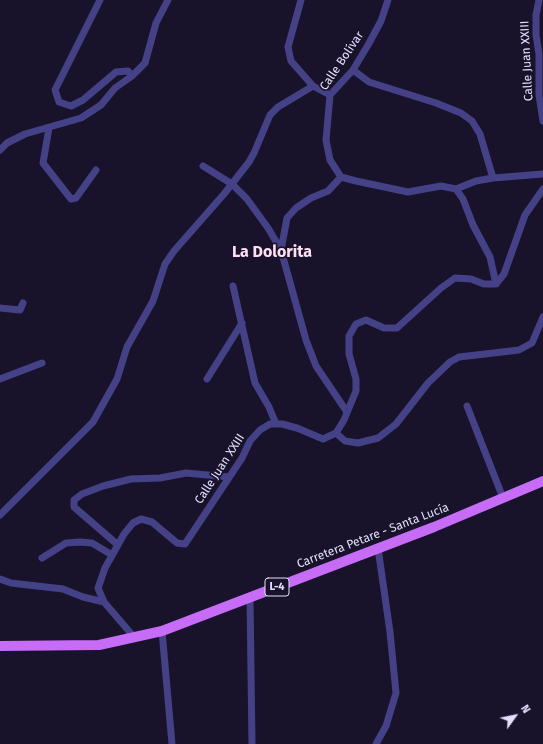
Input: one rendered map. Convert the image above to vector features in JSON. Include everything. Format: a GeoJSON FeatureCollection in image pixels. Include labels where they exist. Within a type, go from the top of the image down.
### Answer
{"type":"FeatureCollection","features":[{"type":"Feature","properties":{"kind":"main road","name":"Carretera Petare - Santa Lucía"},"geometry":{"type":"LineString","coordinates":[[0,646],[100,645],[162,631],[378,548],[543,481]]}},
{"type":"Feature","properties":{"kind":"street"},"geometry":{"type":"LineString","coordinates":[[100,0],[55,90],[59,102],[71,106],[77,103],[116,72],[128,70],[132,76]]}},
{"type":"Feature","properties":{"kind":"street"},"geometry":{"type":"LineString","coordinates":[[0,150],[7,144],[25,134],[81,118],[101,105],[115,88],[132,76],[145,63],[156,23],[168,0]]}},
{"type":"Feature","properties":{"kind":"street"},"geometry":{"type":"LineString","coordinates":[[301,0],[288,47],[291,61],[313,86],[330,95]]}},
{"type":"Feature","properties":{"kind":"street","name":"Calle Bolívar"},"geometry":{"type":"LineString","coordinates":[[341,177],[330,160],[326,140],[330,95],[353,70],[381,21],[388,0]]}},
{"type":"Feature","properties":{"kind":"street","name":"Calle Juan XXIII"},"geometry":{"type":"LineString","coordinates":[[539,0],[536,14],[536,35],[539,54],[539,95],[543,121]]}},
{"type":"Feature","properties":{"kind":"street"},"geometry":{"type":"LineString","coordinates":[[353,70],[369,82],[436,103],[461,113],[472,121],[480,134],[493,178]]}},
{"type":"Feature","properties":{"kind":"street"},"geometry":{"type":"LineString","coordinates":[[0,515],[93,422],[117,379],[127,347],[153,301],[165,264],[174,251],[232,184],[254,153],[270,115],[278,107],[313,86]]}},
{"type":"Feature","properties":{"kind":"street"},"geometry":{"type":"LineString","coordinates":[[49,128],[43,163],[71,199],[76,198],[96,170]]}},
{"type":"Feature","properties":{"kind":"street"},"geometry":{"type":"LineString","coordinates":[[203,166],[232,184],[247,199],[268,228],[281,250],[306,340],[316,366],[347,412]]}},
{"type":"Feature","properties":{"kind":"street"},"geometry":{"type":"LineString","coordinates":[[281,250],[287,218],[301,204],[328,191],[341,177],[408,192],[441,186],[456,189],[476,181],[493,178],[543,174]]}},
{"type":"Feature","properties":{"kind":"street"},"geometry":{"type":"LineString","coordinates":[[456,189],[463,199],[473,225],[490,257],[496,284]]}},
{"type":"Feature","properties":{"kind":"street"},"geometry":{"type":"LineString","coordinates":[[496,284],[504,274],[525,215],[543,189]]}},
{"type":"Feature","properties":{"kind":"street"},"geometry":{"type":"LineString","coordinates":[[233,286],[255,383],[269,407],[276,424],[297,428],[323,439],[336,433],[356,390],[356,379],[349,354],[349,336],[356,324],[366,320],[384,328],[397,328],[441,288],[455,278],[471,279],[484,284],[496,284]]}},
{"type":"Feature","properties":{"kind":"street"},"geometry":{"type":"LineString","coordinates":[[0,308],[20,310],[23,303]]}},
{"type":"Feature","properties":{"kind":"street"},"geometry":{"type":"LineString","coordinates":[[336,433],[345,441],[358,444],[378,438],[396,424],[428,383],[450,362],[459,357],[519,350],[532,343],[543,317]]}},
{"type":"Feature","properties":{"kind":"street"},"geometry":{"type":"LineString","coordinates":[[207,379],[242,323]]}},
{"type":"Feature","properties":{"kind":"street"},"geometry":{"type":"LineString","coordinates":[[0,379],[42,363]]}},
{"type":"Feature","properties":{"kind":"street"},"geometry":{"type":"LineString","coordinates":[[467,406],[503,498]]}},
{"type":"Feature","properties":{"kind":"street","name":"Calle Juan XXIII"},"geometry":{"type":"LineString","coordinates":[[134,637],[104,602],[98,588],[105,568],[118,545],[133,523],[142,519],[152,522],[177,543],[185,544],[242,458],[250,441],[260,430],[270,424],[276,424]]}},
{"type":"Feature","properties":{"kind":"street"},"geometry":{"type":"LineString","coordinates":[[118,545],[74,507],[74,500],[82,494],[103,486],[131,479],[160,478],[186,473],[229,477]]}},
{"type":"Feature","properties":{"kind":"street"},"geometry":{"type":"LineString","coordinates":[[42,558],[66,543],[80,542],[92,543],[112,554]]}},
{"type":"Feature","properties":{"kind":"street"},"geometry":{"type":"LineString","coordinates":[[376,744],[386,726],[396,693],[390,632],[378,548]]}},
{"type":"Feature","properties":{"kind":"street"},"geometry":{"type":"LineString","coordinates":[[0,579],[11,583],[63,589],[83,597],[104,602]]}},
{"type":"Feature","properties":{"kind":"street"},"geometry":{"type":"LineString","coordinates":[[250,597],[252,744]]}},
{"type":"Feature","properties":{"kind":"street"},"geometry":{"type":"LineString","coordinates":[[162,631],[172,744]]}},
{"type":"Feature","properties":{"kind":"district","name":"La Dolorita"},"geometry":{"type":"Point","coordinates":[272,253]}}]}
